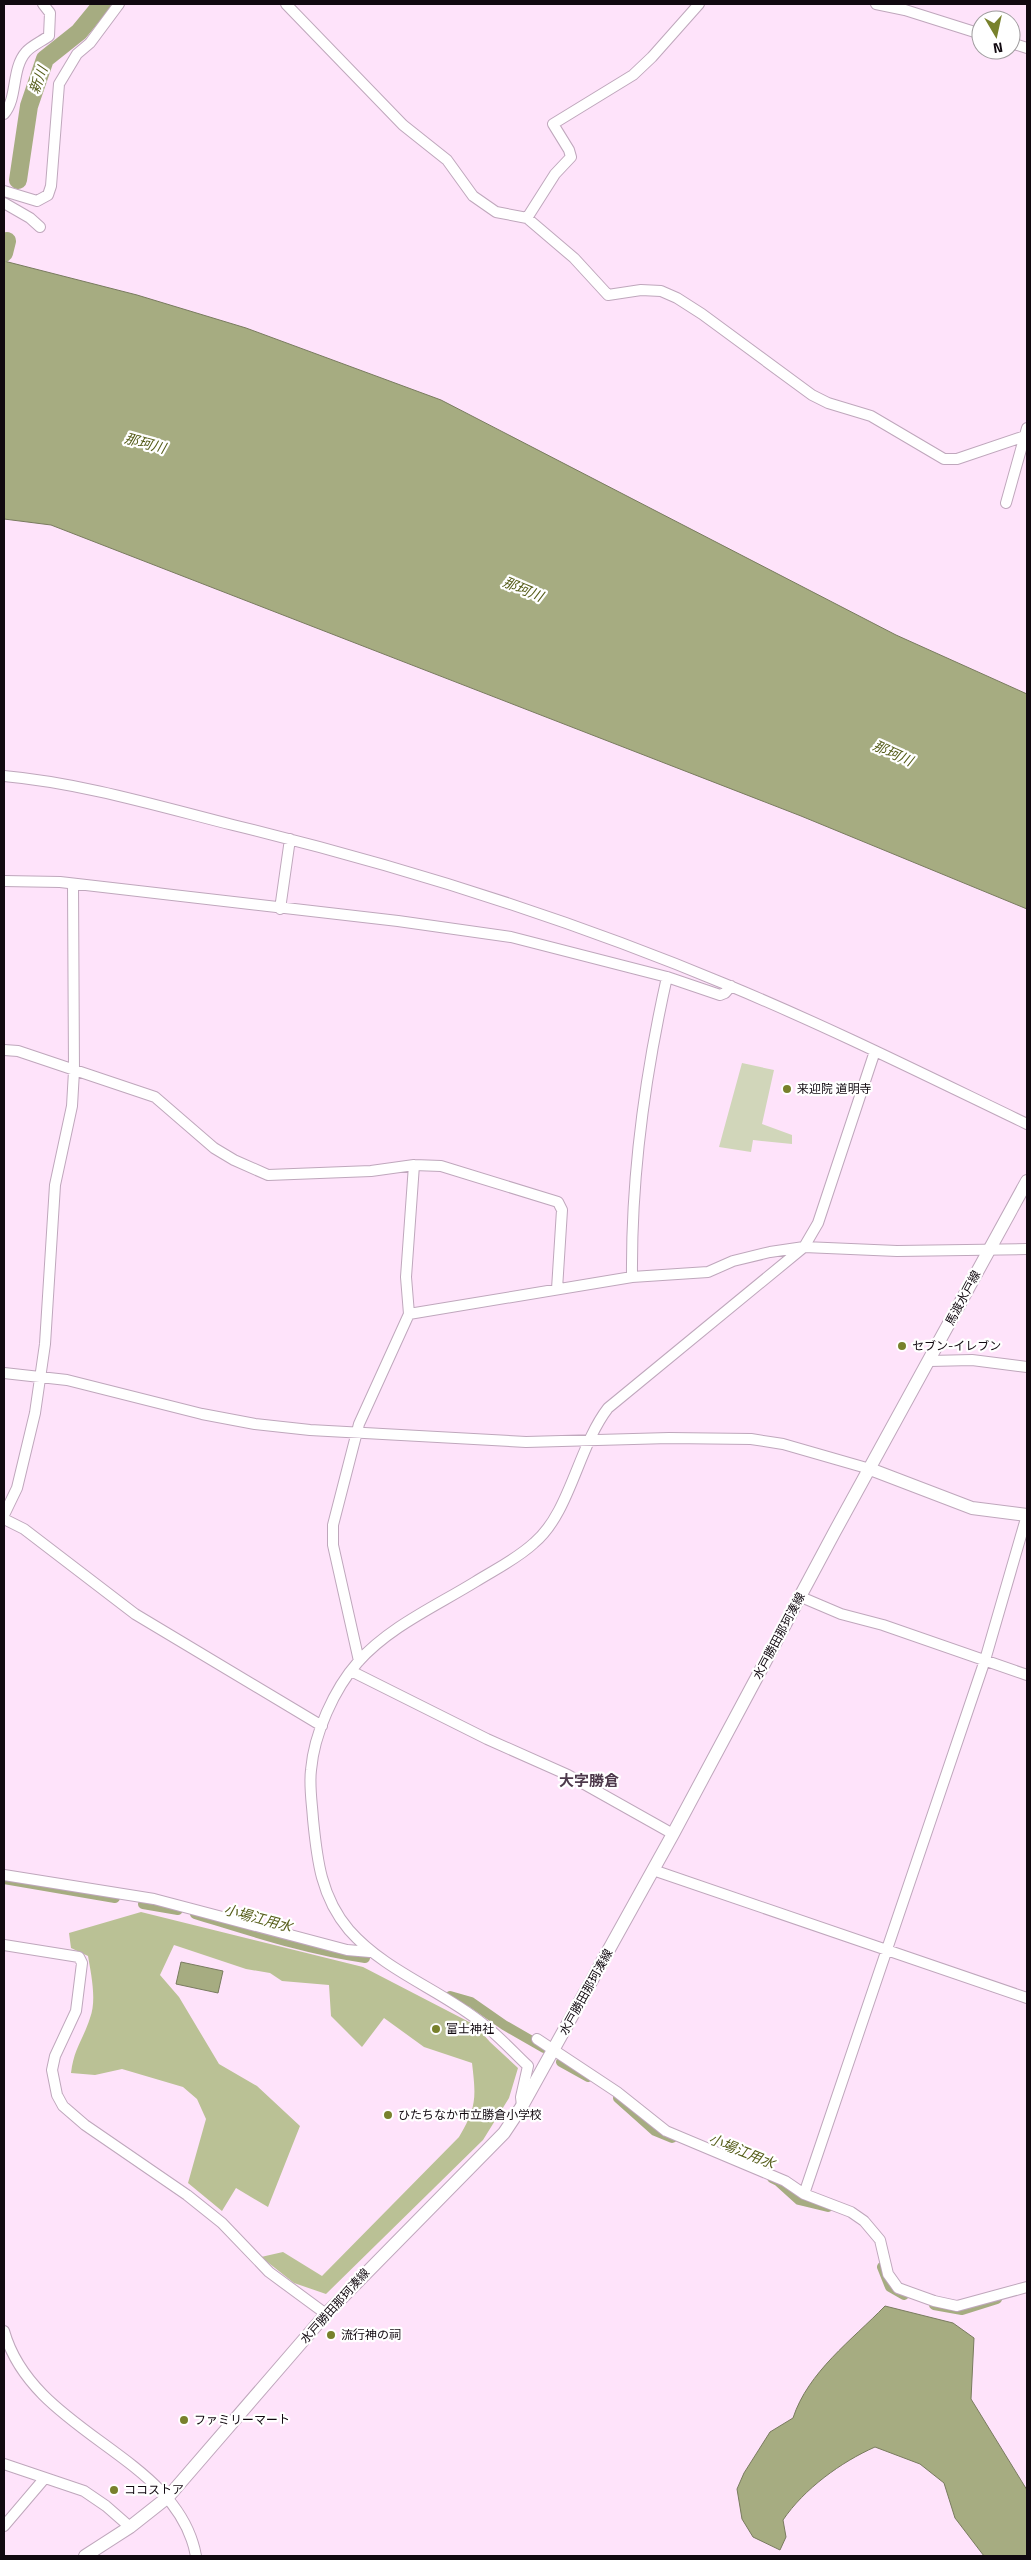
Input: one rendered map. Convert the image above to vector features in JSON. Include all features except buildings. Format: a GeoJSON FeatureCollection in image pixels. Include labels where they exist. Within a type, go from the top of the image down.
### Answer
{"type":"FeatureCollection","features":[{"type":"Feature","properties":{"kind":"main road","name":"馬渡水戸線"},"geometry":{"type":"LineString","coordinates":[[870,1469],[1027,1180]]}},
{"type":"Feature","properties":{"kind":"main road"},"geometry":{"type":"LineString","coordinates":[[870,1469],[972,1508],[1027,1515]]}},
{"type":"Feature","properties":{"kind":"main road","name":"水戸勝田那珂湊線"},"geometry":{"type":"LineString","coordinates":[[85,2556],[130,2527],[168,2497],[326,2314],[504,2133],[554,2050],[870,1469]]}},
{"type":"Feature","properties":{"kind":"street"},"geometry":{"type":"LineString","coordinates":[[4,114],[10,102],[18,67],[26,52],[49,36],[50,13],[43,4]]}},
{"type":"Feature","properties":{"kind":"street"},"geometry":{"type":"LineString","coordinates":[[4,190],[37,201],[48,195],[51,186],[59,84],[77,54],[90,43],[119,4]]}},
{"type":"Feature","properties":{"kind":"street"},"geometry":{"type":"LineString","coordinates":[[286,4],[403,125],[447,160],[473,196],[496,212],[527,218],[574,258],[608,295],[641,290],[661,291],[677,298],[702,314],[812,395],[828,403],[871,416],[944,459],[957,458],[1027,431]]}},
{"type":"Feature","properties":{"kind":"street"},"geometry":{"type":"LineString","coordinates":[[527,218],[555,174],[571,157],[554,124],[633,75],[699,4]]}},
{"type":"Feature","properties":{"kind":"street"},"geometry":{"type":"LineString","coordinates":[[876,4],[905,10],[971,31]]}},
{"type":"Feature","properties":{"kind":"street"},"geometry":{"type":"LineString","coordinates":[[4,203],[30,218],[40,227]]}},
{"type":"Feature","properties":{"kind":"street"},"geometry":{"type":"LineString","coordinates":[[1006,503],[1027,431]]}},
{"type":"Feature","properties":{"kind":"street"},"geometry":{"type":"LineString","coordinates":[[4,776],[52,782],[290,838],[377,862],[565,924],[731,986],[875,1051],[1027,1124]]}},
{"type":"Feature","properties":{"kind":"street"},"geometry":{"type":"LineString","coordinates":[[280,909],[290,838]]}},
{"type":"Feature","properties":{"kind":"street"},"geometry":{"type":"LineString","coordinates":[[4,882],[73,884],[511,937],[667,977],[720,995],[725,993],[731,986]]}},
{"type":"Feature","properties":{"kind":"street"},"geometry":{"type":"LineString","coordinates":[[73,884],[74,1071],[72,1106],[55,1185],[45,1344],[35,1413],[19,1480],[4,1517],[24,1529],[136,1614],[322,1726]]}},
{"type":"Feature","properties":{"kind":"street"},"geometry":{"type":"LineString","coordinates":[[632,1277],[635,1169],[653,1043],[667,977]]}},
{"type":"Feature","properties":{"kind":"street"},"geometry":{"type":"LineString","coordinates":[[4,1050],[18,1051],[155,1097],[214,1148],[234,1160],[268,1175],[371,1171],[414,1165],[441,1166],[558,1202],[562,1210],[558,1289]]}},
{"type":"Feature","properties":{"kind":"street"},"geometry":{"type":"LineString","coordinates":[[522,2106],[520,2097],[528,2066],[482,2023],[370,1952],[334,1909],[321,1878],[316,1856],[310,1784],[312,1757],[322,1726],[338,1691],[358,1661],[407,1623],[535,1543],[557,1512],[598,1421],[608,1408],[804,1247],[818,1223],[875,1051]]}},
{"type":"Feature","properties":{"kind":"street"},"geometry":{"type":"LineString","coordinates":[[358,1661],[333,1538],[333,1525],[359,1424],[409,1314],[406,1277],[414,1165]]}},
{"type":"Feature","properties":{"kind":"street"},"geometry":{"type":"LineString","coordinates":[[409,1314],[632,1277],[708,1272],[733,1261],[770,1252],[804,1247],[897,1251],[1027,1249]]}},
{"type":"Feature","properties":{"kind":"street"},"geometry":{"type":"LineString","coordinates":[[930,1361],[972,1360],[1027,1367]]}},
{"type":"Feature","properties":{"kind":"street"},"geometry":{"type":"LineString","coordinates":[[4,1373],[41,1376],[103,1387],[194,1412],[237,1421],[357,1434],[526,1442],[669,1438],[751,1439],[782,1444],[870,1469]]}},
{"type":"Feature","properties":{"kind":"street"},"geometry":{"type":"LineString","coordinates":[[804,2194],[985,1660],[1027,1515]]}},
{"type":"Feature","properties":{"kind":"street"},"geometry":{"type":"LineString","coordinates":[[801,1597],[841,1614],[883,1625],[1027,1675]]}},
{"type":"Feature","properties":{"kind":"street"},"geometry":{"type":"LineString","coordinates":[[351,1671],[487,1739],[568,1774],[673,1834]]}},
{"type":"Feature","properties":{"kind":"street"},"geometry":{"type":"LineString","coordinates":[[652,1870],[886,1952],[1027,1998]]}},
{"type":"Feature","properties":{"kind":"street"},"geometry":{"type":"LineString","coordinates":[[4,1875],[154,1899],[347,1950],[370,1952]]}},
{"type":"Feature","properties":{"kind":"street"},"geometry":{"type":"LineString","coordinates":[[4,1945],[79,1957],[82,1963],[76,2010],[55,2056],[52,2070],[53,2084],[63,2106],[85,2125],[187,2195],[222,2224],[268,2272],[326,2314]]}},
{"type":"Feature","properties":{"kind":"street"},"geometry":{"type":"LineString","coordinates":[[537,2039],[616,2092],[666,2131],[786,2181],[804,2194],[851,2212],[871,2228],[880,2240],[891,2281],[909,2294],[957,2306],[1027,2287]]}},
{"type":"Feature","properties":{"kind":"street"},"geometry":{"type":"LineString","coordinates":[[4,2331],[14,2358],[29,2381],[57,2409],[168,2497],[193,2538],[196,2556]]}},
{"type":"Feature","properties":{"kind":"street"},"geometry":{"type":"LineString","coordinates":[[4,2464],[84,2491],[106,2506],[130,2527]]}},
{"type":"Feature","properties":{"kind":"street"},"geometry":{"type":"LineString","coordinates":[[4,2526],[44,2479]]}},
{"type":"Feature","properties":{"kind":"shaded area"},"geometry":{"type":"Polygon","coordinates":[[[742,1063],[774,1070],[762,1124],[792,1135],[792,1144],[753,1140],[751,1152],[719,1147],[742,1063]]]}},
{"type":"Feature","properties":{"kind":"shaded area"},"geometry":{"type":"Polygon","coordinates":[[[141,1912],[363,1967],[475,2025],[518,2068],[509,2098],[483,2140],[326,2294],[294,2283],[261,2257],[283,2252],[322,2276],[459,2137],[469,2118],[474,2102],[472,2063],[424,2047],[384,2018],[362,2047],[331,2016],[329,1985],[282,1981],[270,1973],[246,1969],[174,1945],[160,1975],[179,1997],[219,2064],[257,2086],[300,2126],[268,2207],[236,2188],[222,2211],[188,2183],[206,2119],[197,2099],[183,2087],[122,2069],[95,2075],[71,2073],[74,2057],[92,2011],[93,1995],[88,1956],[71,1948],[69,1933],[141,1912]]]}},
{"type":"Feature","properties":{"kind":"water","name":"那珂川"},"geometry":{"type":"Polygon","coordinates":[[[4,261],[137,295],[246,328],[441,400],[896,635],[1027,694],[1027,909],[801,816],[51,525],[4,519],[4,261]]]}},
{"type":"Feature","properties":{"kind":"water"},"geometry":{"type":"Polygon","coordinates":[[[181,1962],[223,1971],[218,1993],[176,1984],[181,1962]]]}},
{"type":"Feature","properties":{"kind":"water"},"geometry":{"type":"Polygon","coordinates":[[[885,2306],[953,2323],[974,2338],[971,2399],[1027,2490],[1027,2556],[984,2556],[955,2518],[944,2483],[920,2464],[875,2447],[849,2460],[812,2487],[801,2498],[783,2520],[786,2537],[780,2550],[753,2537],[742,2519],[737,2489],[744,2473],[770,2432],[793,2418],[800,2401],[820,2371],[885,2306]]]}},
{"type":"Feature","properties":{"kind":"waterway","name":"新川"},"geometry":{"type":"LineString","coordinates":[[18,180],[29,106],[45,59],[79,32],[102,4]]}},
{"type":"Feature","properties":{"kind":"waterway","name":"新川"},"geometry":{"type":"LineString","coordinates":[[4,253],[7,241]]}},
{"type":"Feature","properties":{"kind":"waterway","name":"小場江用水"},"geometry":{"type":"LineString","coordinates":[[4,1879],[115,1898]]}},
{"type":"Feature","properties":{"kind":"waterway","name":"小場江用水"},"geometry":{"type":"LineString","coordinates":[[143,1904],[178,1910]]}},
{"type":"Feature","properties":{"kind":"waterway","name":"小場江用水"},"geometry":{"type":"LineString","coordinates":[[195,1914],[300,1945],[365,1958]]}},
{"type":"Feature","properties":{"kind":"waterway","name":"小場江用水"},"geometry":{"type":"LineString","coordinates":[[450,1996],[471,2002],[504,2025],[544,2048]]}},
{"type":"Feature","properties":{"kind":"waterway","name":"小場江用水"},"geometry":{"type":"LineString","coordinates":[[561,2062],[588,2077]]}},
{"type":"Feature","properties":{"kind":"waterway","name":"小場江用水"},"geometry":{"type":"LineString","coordinates":[[618,2098],[655,2131],[672,2138]]}},
{"type":"Feature","properties":{"kind":"waterway","name":"小場江用水"},"geometry":{"type":"LineString","coordinates":[[772,2178],[799,2200],[828,2207]]}},
{"type":"Feature","properties":{"kind":"waterway","name":"小場江用水"},"geometry":{"type":"LineString","coordinates":[[882,2267],[890,2287],[904,2295]]}},
{"type":"Feature","properties":{"kind":"waterway","name":"小場江用水"},"geometry":{"type":"LineString","coordinates":[[934,2305],[962,2310],[997,2299]]}},
{"type":"Feature","properties":{"kind":"place","name":"来迎院 道明寺"},"geometry":{"type":"Point","coordinates":[787,1089]}},
{"type":"Feature","properties":{"kind":"place","name":"セブン-イレブン"},"geometry":{"type":"Point","coordinates":[902,1346]}},
{"type":"Feature","properties":{"kind":"place","name":"富士神社"},"geometry":{"type":"Point","coordinates":[436,2029]}},
{"type":"Feature","properties":{"kind":"place","name":"ひたちなか市立勝倉小学校"},"geometry":{"type":"Point","coordinates":[388,2115]}},
{"type":"Feature","properties":{"kind":"place","name":"流行神の祠"},"geometry":{"type":"Point","coordinates":[331,2335]}},
{"type":"Feature","properties":{"kind":"place","name":"ファミリーマート"},"geometry":{"type":"Point","coordinates":[184,2420]}},
{"type":"Feature","properties":{"kind":"place","name":"ココストア"},"geometry":{"type":"Point","coordinates":[114,2490]}},
{"type":"Feature","properties":{"kind":"district","name":"大字勝倉"},"geometry":{"type":"Point","coordinates":[589,1781]}}]}
